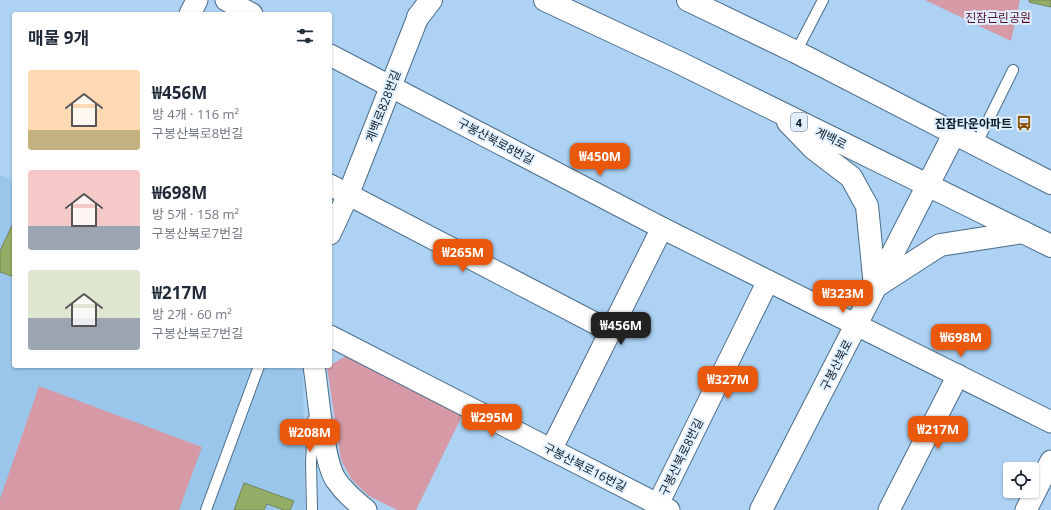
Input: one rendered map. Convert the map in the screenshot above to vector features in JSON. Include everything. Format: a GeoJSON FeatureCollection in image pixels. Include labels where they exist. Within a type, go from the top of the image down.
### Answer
{"type":"FeatureCollection","features":[{"type":"Feature","properties":{"kind":"main road"},"geometry":{"type":"LineString","coordinates":[[419,9],[432,0]]}},
{"type":"Feature","properties":{"kind":"main road","name":"계백로"},"geometry":{"type":"LineString","coordinates":[[545,0],[778,111],[1051,246]]}},
{"type":"Feature","properties":{"kind":"main road"},"geometry":{"type":"LineString","coordinates":[[688,0],[796,52],[1051,183]]}},
{"type":"Feature","properties":{"kind":"main road"},"geometry":{"type":"LineString","coordinates":[[778,111],[813,148],[852,176],[867,206],[875,287],[940,245],[1023,232]]}},
{"type":"Feature","properties":{"kind":"main road","name":"구봉산북로"},"geometry":{"type":"LineString","coordinates":[[761,510],[954,134]]}},
{"type":"Feature","properties":{"kind":"street"},"geometry":{"type":"LineString","coordinates":[[191,12],[197,0]]}},
{"type":"Feature","properties":{"kind":"street"},"geometry":{"type":"LineString","coordinates":[[226,0],[248,12]]}},
{"type":"Feature","properties":{"kind":"street","name":"계백로828번길"},"geometry":{"type":"LineString","coordinates":[[332,230],[348,195],[391,86],[419,9]]}},
{"type":"Feature","properties":{"kind":"street","name":"구봉산북로8번길"},"geometry":{"type":"LineString","coordinates":[[332,56],[662,228],[1051,422]]}},
{"type":"Feature","properties":{"kind":"street"},"geometry":{"type":"LineString","coordinates":[[332,186],[610,331]]}},
{"type":"Feature","properties":{"kind":"street"},"geometry":{"type":"LineString","coordinates":[[552,450],[662,228]]}},
{"type":"Feature","properties":{"kind":"street","name":"구봉산북로8번길"},"geometry":{"type":"LineString","coordinates":[[663,507],[768,281]]}},
{"type":"Feature","properties":{"kind":"street","name":"구봉산북로16번길"},"geometry":{"type":"LineString","coordinates":[[332,337],[663,507]]}},
{"type":"Feature","properties":{"kind":"street"},"geometry":{"type":"LineString","coordinates":[[315,372],[326,451],[335,479],[352,498],[366,510]]}},
{"type":"Feature","properties":{"kind":"street"},"geometry":{"type":"LineString","coordinates":[[889,510],[958,375]]}},
{"type":"Feature","properties":{"kind":"street"},"geometry":{"type":"LineString","coordinates":[[1026,510],[1051,462]]}},
{"type":"Feature","properties":{"kind":"lane"},"geometry":{"type":"LineString","coordinates":[[796,52],[823,0]]}},
{"type":"Feature","properties":{"kind":"lane"},"geometry":{"type":"LineString","coordinates":[[976,145],[1013,70]]}},
{"type":"Feature","properties":{"kind":"lane"},"geometry":{"type":"LineString","coordinates":[[206,510],[258,368]]}},
{"type":"Feature","properties":{"kind":"lane"},"geometry":{"type":"LineString","coordinates":[[312,510],[310,463],[315,372]]}},
{"type":"Feature","properties":{"kind":"shaded area"},"geometry":{"type":"Polygon","coordinates":[[[0,175],[12,180],[12,368],[303,368],[305,510],[0,510],[0,175]]]}},
{"type":"Feature","properties":{"kind":"green space","name":"진잠근린공원"},"geometry":{"type":"Polygon","coordinates":[[[925,0],[1020,0],[1011,41],[925,0]]]}},
{"type":"Feature","properties":{"kind":"green space"},"geometry":{"type":"Polygon","coordinates":[[[348,355],[463,414],[416,510],[397,510],[369,496],[352,480],[341,460],[327,368],[332,368],[332,364],[348,355]]]}},
{"type":"Feature","properties":{"kind":"green space"},"geometry":{"type":"Polygon","coordinates":[[[39,386],[202,447],[179,510],[0,510],[0,499],[39,386]]]}},
{"type":"Feature","properties":{"kind":"building"},"geometry":{"type":"Polygon","coordinates":[[[1029,0],[1051,0],[1051,7],[1029,2],[1029,0]]]}},
{"type":"Feature","properties":{"kind":"building"},"geometry":{"type":"Polygon","coordinates":[[[12,225],[12,276],[0,272],[0,251],[12,225]]]}},
{"type":"Feature","properties":{"kind":"building"},"geometry":{"type":"Polygon","coordinates":[[[244,483],[294,501],[290,510],[284,510],[267,504],[264,510],[234,510],[244,483]]]}},
{"type":"Feature","properties":{"kind":"place","name":"진잠타운아파트"},"geometry":{"type":"Point","coordinates":[1024,123]}}]}
